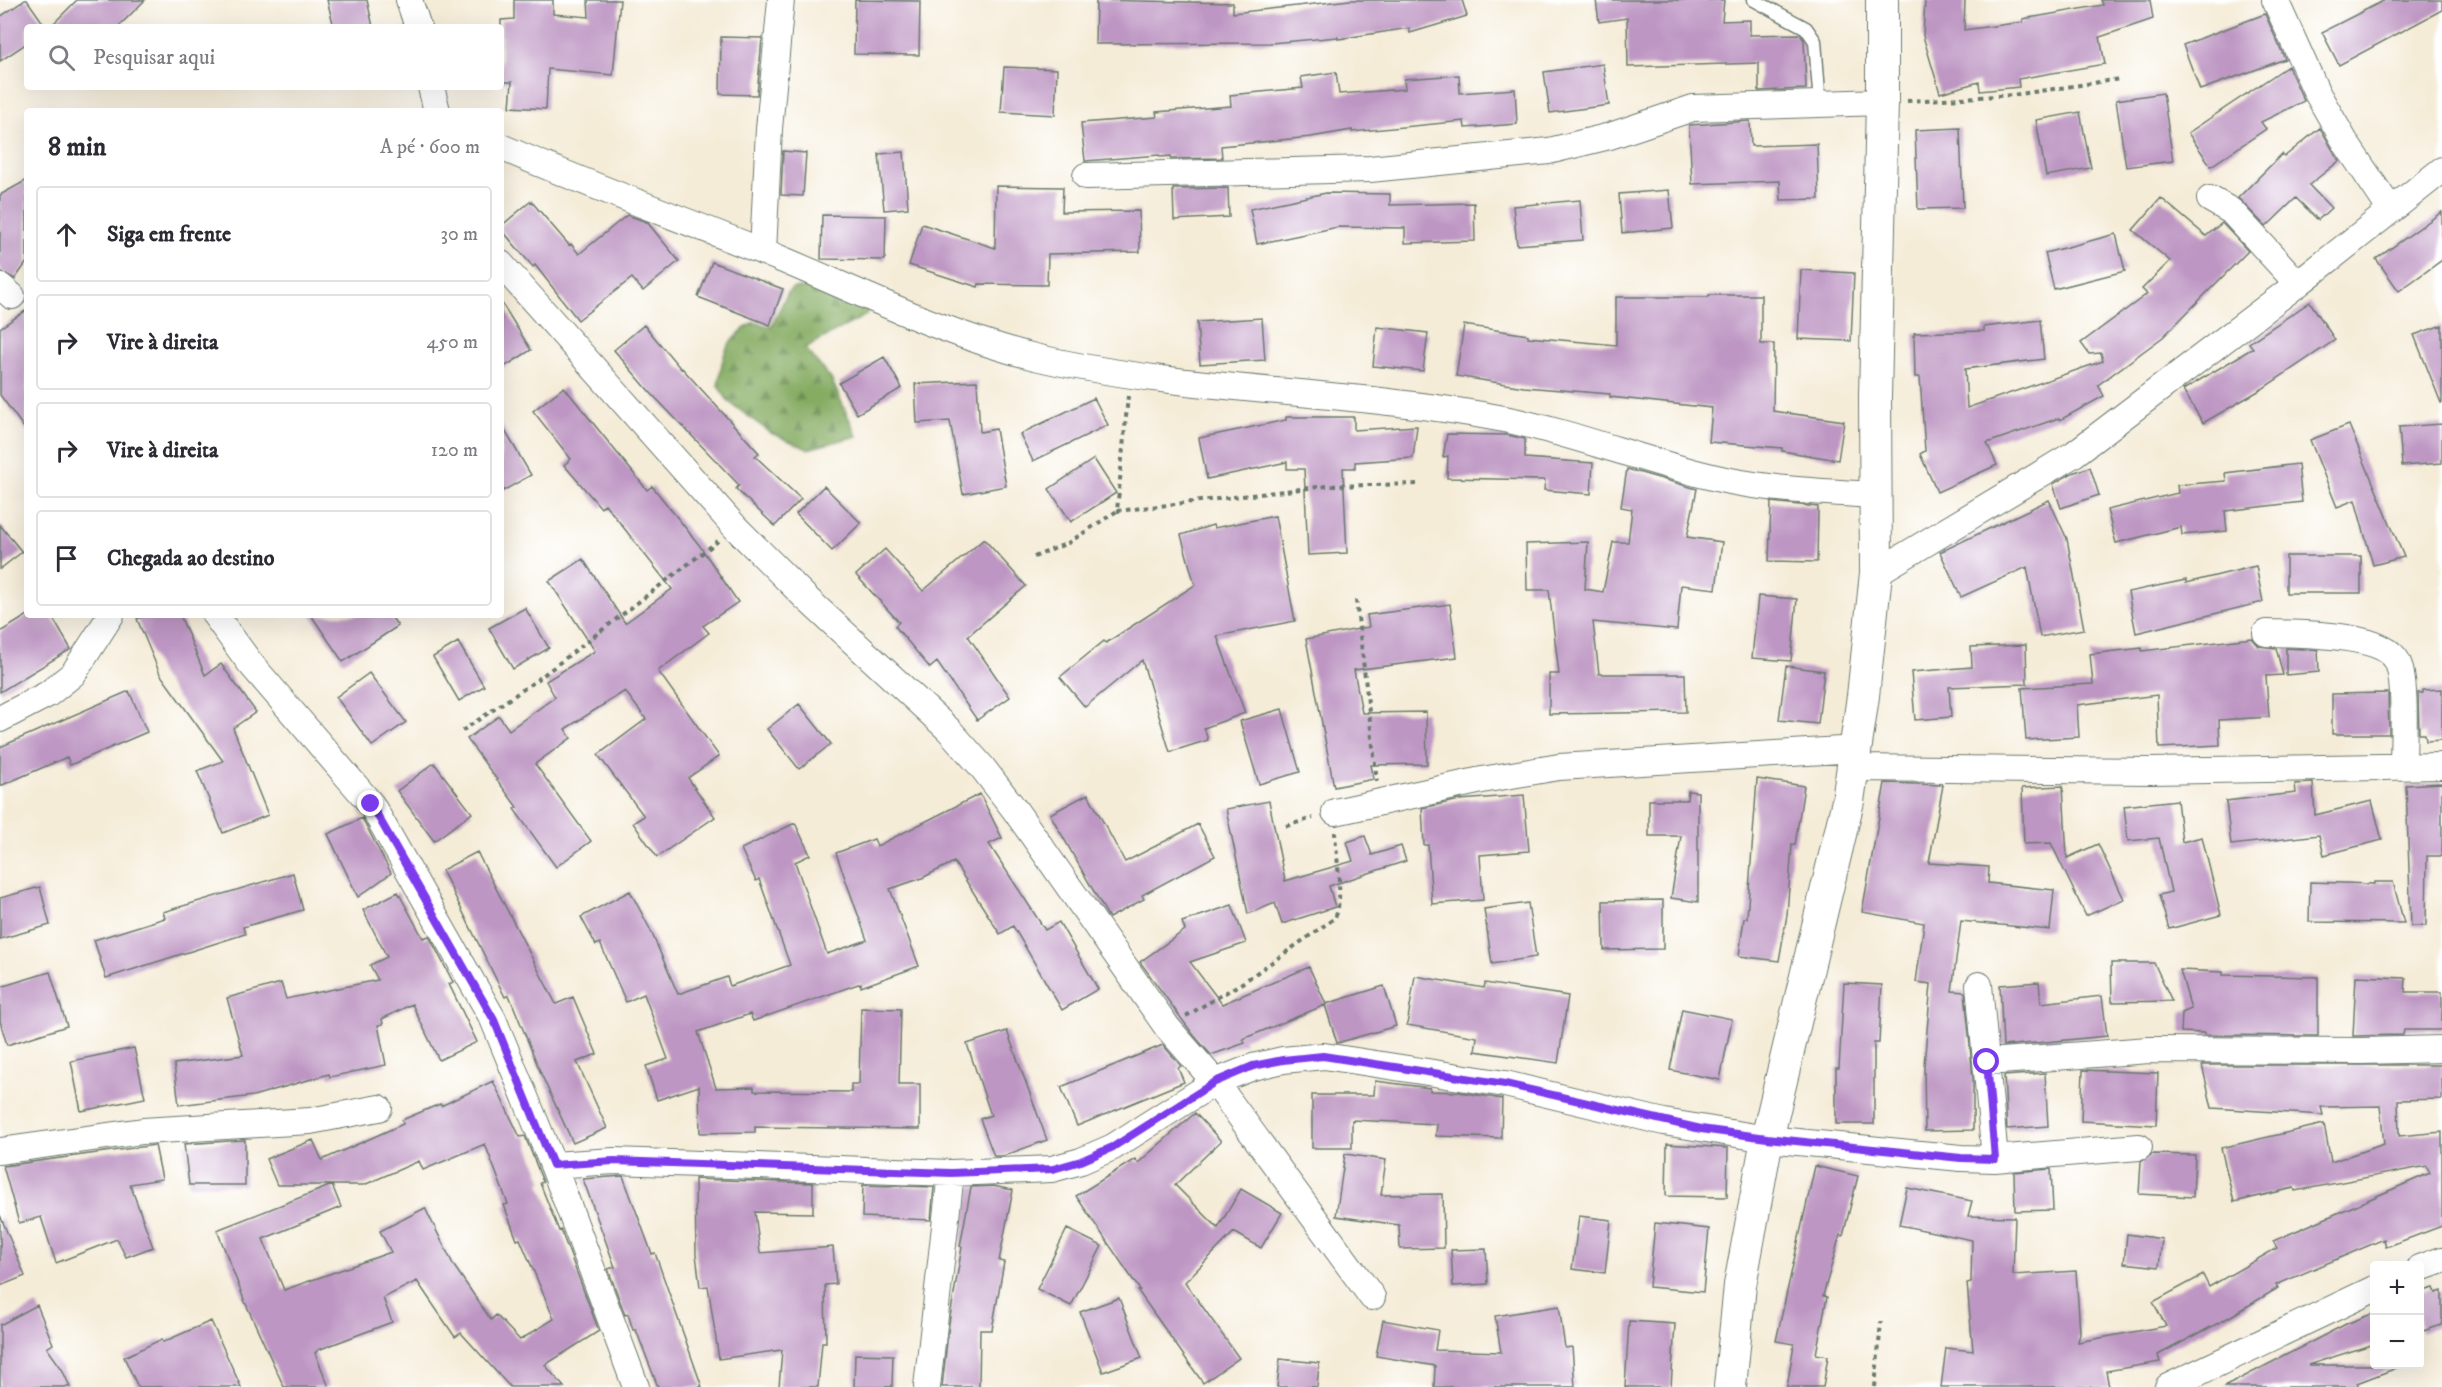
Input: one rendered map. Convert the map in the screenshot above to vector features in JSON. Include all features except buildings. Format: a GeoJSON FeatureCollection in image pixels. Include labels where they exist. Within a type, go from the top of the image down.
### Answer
{"type":"FeatureCollection","features":[{"type":"Feature","properties":{"kind":"street"},"geometry":{"type":"LineString","coordinates":[[409,0],[417,24]]}},
{"type":"Feature","properties":{"kind":"street"},"geometry":{"type":"LineString","coordinates":[[763,252],[769,129],[781,0]]}},
{"type":"Feature","properties":{"kind":"street"},"geometry":{"type":"LineString","coordinates":[[1730,1387],[1740,1286],[1767,1138],[1855,758],[1876,573],[1875,396],[1882,102],[1882,0]]}},
{"type":"Feature","properties":{"kind":"street"},"geometry":{"type":"LineString","coordinates":[[2276,0],[2317,93],[2347,146],[2390,209]]}},
{"type":"Feature","properties":{"kind":"street"},"geometry":{"type":"LineString","coordinates":[[432,90],[436,108]]}},
{"type":"Feature","properties":{"kind":"street"},"geometry":{"type":"LineString","coordinates":[[1086,176],[1370,169],[1549,151],[1610,136],[1693,108],[1882,102]]}},
{"type":"Feature","properties":{"kind":"street"},"geometry":{"type":"LineString","coordinates":[[504,148],[589,185],[763,252],[966,336],[1034,356],[1130,374],[1416,404],[1554,431],[1725,480],[1780,489],[1875,495]]}},
{"type":"Feature","properties":{"kind":"street"},"geometry":{"type":"LineString","coordinates":[[1876,573],[2074,454],[2298,284],[2442,170]]}},
{"type":"Feature","properties":{"kind":"street"},"geometry":{"type":"LineString","coordinates":[[2210,199],[2231,211],[2298,284]]}},
{"type":"Feature","properties":{"kind":"street"},"geometry":{"type":"LineString","coordinates":[[504,267],[735,528],[806,598],[949,730],[982,767],[1015,810],[1167,1027],[1215,1082],[1372,1297]]}},
{"type":"Feature","properties":{"kind":"street"},"geometry":{"type":"LineString","coordinates":[[0,719],[48,694],[73,674],[109,618]]}},
{"type":"Feature","properties":{"kind":"street"},"geometry":{"type":"LineString","coordinates":[[217,618],[250,663],[371,804],[494,1020],[553,1165],[636,1387]]}},
{"type":"Feature","properties":{"kind":"street"},"geometry":{"type":"LineString","coordinates":[[2266,633],[2332,635],[2353,639],[2374,644],[2397,659],[2402,677],[2403,766]]}},
{"type":"Feature","properties":{"kind":"street"},"geometry":{"type":"LineString","coordinates":[[1335,812],[1482,780],[1559,767],[1855,758],[2151,771],[2442,766]]}},
{"type":"Feature","properties":{"kind":"street"},"geometry":{"type":"LineString","coordinates":[[1979,985],[1995,1159]]}},
{"type":"Feature","properties":{"kind":"street"},"geometry":{"type":"LineString","coordinates":[[1987,1062],[2149,1050],[2362,1052],[2442,1049]]}},
{"type":"Feature","properties":{"kind":"street"},"geometry":{"type":"LineString","coordinates":[[553,1165],[614,1161],[951,1173],[1053,1169],[1081,1161],[1113,1147],[1215,1082],[1253,1066],[1323,1056],[1505,1084],[1664,1122],[1767,1138],[1961,1158],[1995,1159],[2139,1147]]}},
{"type":"Feature","properties":{"kind":"street"},"geometry":{"type":"LineString","coordinates":[[0,1151],[143,1131],[310,1121],[379,1108]]}},
{"type":"Feature","properties":{"kind":"street"},"geometry":{"type":"LineString","coordinates":[[927,1387],[951,1173]]}},
{"type":"Feature","properties":{"kind":"street"},"geometry":{"type":"LineString","coordinates":[[2424,1267],[2442,1260]]}},
{"type":"Feature","properties":{"kind":"street"},"geometry":{"type":"LineString","coordinates":[[2168,1387],[2370,1291]]}},
{"type":"Feature","properties":{"kind":"lane"},"geometry":{"type":"LineString","coordinates":[[1755,0],[1806,28],[1815,41],[1820,105]]}},
{"type":"Feature","properties":{"kind":"path"},"geometry":{"type":"LineString","coordinates":[[1882,102],[2013,96],[2120,79]]}},
{"type":"Feature","properties":{"kind":"path"},"geometry":{"type":"LineString","coordinates":[[1117,511],[1130,374]]}},
{"type":"Feature","properties":{"kind":"path"},"geometry":{"type":"LineString","coordinates":[[1034,556],[1068,543],[1117,511],[1326,486],[1419,484]]}},
{"type":"Feature","properties":{"kind":"path"},"geometry":{"type":"LineString","coordinates":[[462,731],[537,680],[735,528]]}},
{"type":"Feature","properties":{"kind":"path"},"geometry":{"type":"LineString","coordinates":[[1356,600],[1380,802]]}},
{"type":"Feature","properties":{"kind":"path"},"geometry":{"type":"LineString","coordinates":[[1167,1027],[1242,984],[1335,918],[1340,909],[1335,812],[1286,825]]}},
{"type":"Feature","properties":{"kind":"path"},"geometry":{"type":"LineString","coordinates":[[1875,1387],[1881,1322]]}},
{"type":"Feature","properties":{"kind":"green space"},"geometry":{"type":"Polygon","coordinates":[[[793,288],[842,289],[867,299],[868,314],[805,348],[831,379],[857,436],[808,449],[771,433],[729,402],[718,386],[724,356],[731,342],[754,322],[771,327],[788,292],[793,288]]]}},
{"type":"Feature","properties":{"kind":"route"},"geometry":{"type":"LineString","coordinates":[[371,804],[494,1020],[553,1165],[614,1161],[951,1173],[1053,1169],[1081,1161],[1113,1147],[1215,1082],[1253,1066],[1323,1056],[1505,1084],[1701,1129],[1961,1158],[1995,1159],[1987,1062]]}}]}
